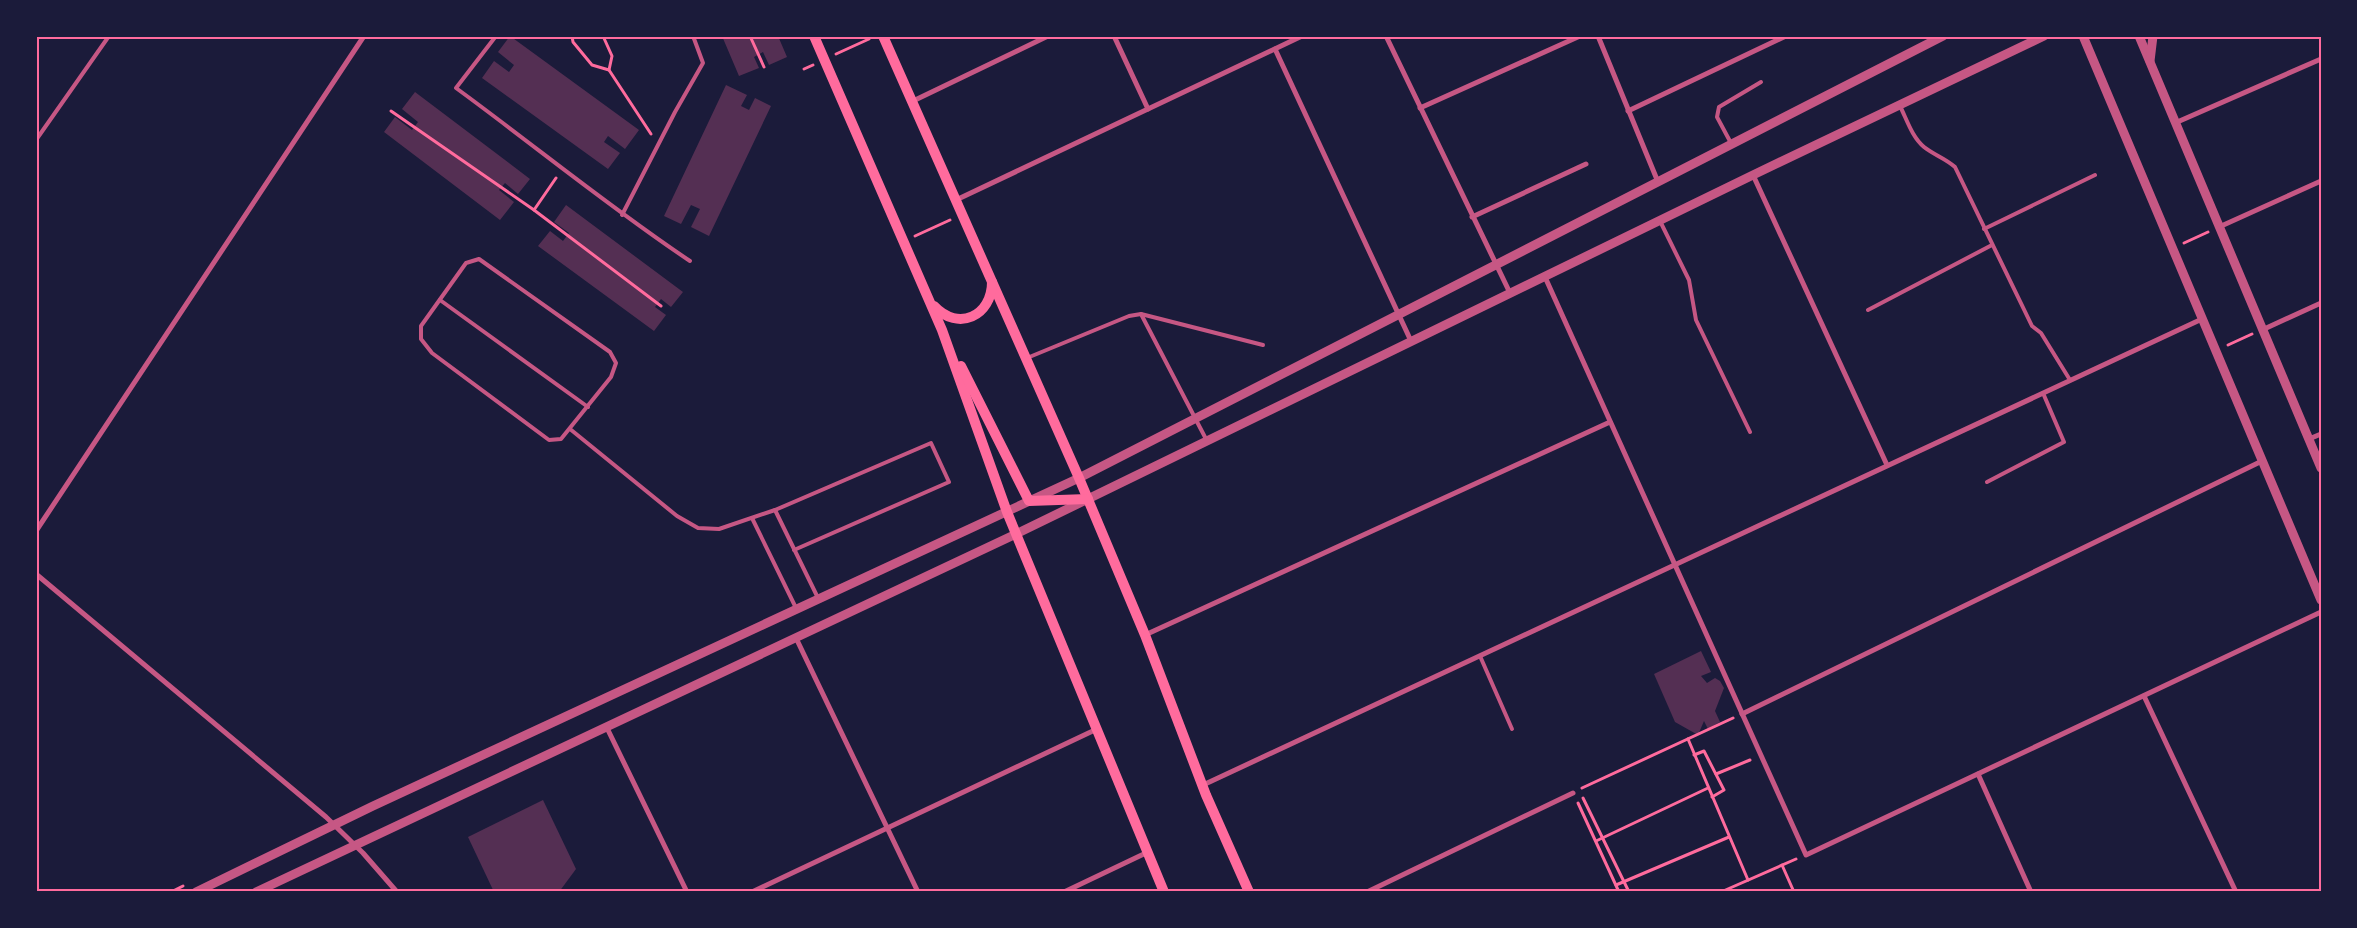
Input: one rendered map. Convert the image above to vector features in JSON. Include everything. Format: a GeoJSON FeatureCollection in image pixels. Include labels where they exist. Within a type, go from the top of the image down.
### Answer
{"type":"FeatureCollection","features":[{"type":"Feature","properties":{"kind":"main road"},"geometry":{"type":"LineString","coordinates":[[814,36],[930,299],[1007,512],[1164,892]]}},
{"type":"Feature","properties":{"kind":"main road"},"geometry":{"type":"LineString","coordinates":[[883,36],[1088,499],[1145,635],[1203,785],[1249,892]]}},
{"type":"Feature","properties":{"kind":"main road"},"geometry":{"type":"LineString","coordinates":[[930,299],[941,313],[950,317],[959,319],[977,314],[984,308],[992,290],[989,272]]}},
{"type":"Feature","properties":{"kind":"main road"},"geometry":{"type":"LineString","coordinates":[[942,330],[1029,500],[1088,499]]}},
{"type":"Feature","properties":{"kind":"street"},"geometry":{"type":"LineString","coordinates":[[36,531],[364,36]]}},
{"type":"Feature","properties":{"kind":"street"},"geometry":{"type":"LineString","coordinates":[[912,102],[1048,36]]}},
{"type":"Feature","properties":{"kind":"street"},"geometry":{"type":"LineString","coordinates":[[1114,36],[1148,109]]}},
{"type":"Feature","properties":{"kind":"street"},"geometry":{"type":"LineString","coordinates":[[956,200],[1302,36]]}},
{"type":"Feature","properties":{"kind":"street"},"geometry":{"type":"LineString","coordinates":[[1386,36],[1510,294]]}},
{"type":"Feature","properties":{"kind":"street"},"geometry":{"type":"LineString","coordinates":[[1420,108],[1580,36]]}},
{"type":"Feature","properties":{"kind":"street"},"geometry":{"type":"LineString","coordinates":[[1598,36],[1658,182]]}},
{"type":"Feature","properties":{"kind":"street"},"geometry":{"type":"LineString","coordinates":[[1628,110],[1786,36]]}},
{"type":"Feature","properties":{"kind":"street"},"geometry":{"type":"LineString","coordinates":[[196,892],[334,825],[1079,478],[1943,36]]}},
{"type":"Feature","properties":{"kind":"street"},"geometry":{"type":"LineString","coordinates":[[256,892],[354,844],[607,728],[1016,534],[1660,220],[2044,36]]}},
{"type":"Feature","properties":{"kind":"street"},"geometry":{"type":"LineString","coordinates":[[2083,36],[2321,600]]}},
{"type":"Feature","properties":{"kind":"street"},"geometry":{"type":"LineString","coordinates":[[2139,36],[2321,468]]}},
{"type":"Feature","properties":{"kind":"street"},"geometry":{"type":"LineString","coordinates":[[2150,64],[2153,36]]}},
{"type":"Feature","properties":{"kind":"street"},"geometry":{"type":"LineString","coordinates":[[1275,49],[1412,341]]}},
{"type":"Feature","properties":{"kind":"street"},"geometry":{"type":"LineString","coordinates":[[2175,123],[2321,59]]}},
{"type":"Feature","properties":{"kind":"street"},"geometry":{"type":"LineString","coordinates":[[1472,217],[1586,164]]}},
{"type":"Feature","properties":{"kind":"street"},"geometry":{"type":"LineString","coordinates":[[1753,175],[1887,465]]}},
{"type":"Feature","properties":{"kind":"street"},"geometry":{"type":"LineString","coordinates":[[2219,227],[2321,181]]}},
{"type":"Feature","properties":{"kind":"street"},"geometry":{"type":"LineString","coordinates":[[1545,277],[1806,855],[2321,612]]}},
{"type":"Feature","properties":{"kind":"street"},"geometry":{"type":"LineString","coordinates":[[2262,330],[2321,303]]}},
{"type":"Feature","properties":{"kind":"street"},"geometry":{"type":"LineString","coordinates":[[1203,785],[2202,318]]}},
{"type":"Feature","properties":{"kind":"street"},"geometry":{"type":"LineString","coordinates":[[1145,635],[1610,422]]}},
{"type":"Feature","properties":{"kind":"street"},"geometry":{"type":"LineString","coordinates":[[2309,440],[2321,434]]}},
{"type":"Feature","properties":{"kind":"street"},"geometry":{"type":"LineString","coordinates":[[1742,714],[2262,461]]}},
{"type":"Feature","properties":{"kind":"street"},"geometry":{"type":"LineString","coordinates":[[36,574],[334,825],[354,844],[397,892]]}},
{"type":"Feature","properties":{"kind":"street"},"geometry":{"type":"LineString","coordinates":[[796,638],[918,892]]}},
{"type":"Feature","properties":{"kind":"street"},"geometry":{"type":"LineString","coordinates":[[2144,696],[2236,892]]}},
{"type":"Feature","properties":{"kind":"street"},"geometry":{"type":"LineString","coordinates":[[607,728],[687,892]]}},
{"type":"Feature","properties":{"kind":"street"},"geometry":{"type":"LineString","coordinates":[[752,892],[1097,730]]}},
{"type":"Feature","properties":{"kind":"street"},"geometry":{"type":"LineString","coordinates":[[1978,774],[2031,892]]}},
{"type":"Feature","properties":{"kind":"street"},"geometry":{"type":"LineString","coordinates":[[1367,892],[1573,792]]}},
{"type":"Feature","properties":{"kind":"street"},"geometry":{"type":"LineString","coordinates":[[1064,892],[1148,852]]}},
{"type":"Feature","properties":{"kind":"lane"},"geometry":{"type":"LineString","coordinates":[[36,140],[109,36]]}},
{"type":"Feature","properties":{"kind":"lane"},"geometry":{"type":"LineString","coordinates":[[496,36],[456,88],[564,168],[622,215],[690,261]]}},
{"type":"Feature","properties":{"kind":"lane"},"geometry":{"type":"LineString","coordinates":[[622,215],[703,63],[693,36]]}},
{"type":"Feature","properties":{"kind":"lane"},"geometry":{"type":"LineString","coordinates":[[1732,144],[1717,117],[1719,107],[1761,82]]}},
{"type":"Feature","properties":{"kind":"lane"},"geometry":{"type":"LineString","coordinates":[[1900,106],[1917,140],[1926,148],[1945,158],[1954,167],[2032,326],[2042,333],[2070,380]]}},
{"type":"Feature","properties":{"kind":"lane"},"geometry":{"type":"LineString","coordinates":[[1984,229],[2095,175]]}},
{"type":"Feature","properties":{"kind":"lane"},"geometry":{"type":"LineString","coordinates":[[1660,220],[1689,280],[1696,320],[1750,432]]}},
{"type":"Feature","properties":{"kind":"lane"},"geometry":{"type":"LineString","coordinates":[[1868,310],[1992,245]]}},
{"type":"Feature","properties":{"kind":"lane"},"geometry":{"type":"LineString","coordinates":[[479,259],[610,352],[616,363],[611,378],[588,407],[561,439],[549,440],[432,353],[421,339],[421,326],[466,263],[479,259]]}},
{"type":"Feature","properties":{"kind":"lane"},"geometry":{"type":"LineString","coordinates":[[440,300],[588,407]]}},
{"type":"Feature","properties":{"kind":"lane"},"geometry":{"type":"LineString","coordinates":[[1025,359],[1129,316],[1141,314],[1262,345]]}},
{"type":"Feature","properties":{"kind":"lane"},"geometry":{"type":"LineString","coordinates":[[1141,314],[1207,440]]}},
{"type":"Feature","properties":{"kind":"lane"},"geometry":{"type":"LineString","coordinates":[[1987,482],[2063,444],[2064,437],[2043,393]]}},
{"type":"Feature","properties":{"kind":"lane"},"geometry":{"type":"LineString","coordinates":[[570,429],[677,516],[698,528],[720,528],[775,510],[931,444],[949,482],[794,550]]}},
{"type":"Feature","properties":{"kind":"lane"},"geometry":{"type":"LineString","coordinates":[[775,510],[818,599]]}},
{"type":"Feature","properties":{"kind":"lane"},"geometry":{"type":"LineString","coordinates":[[752,518],[797,609]]}},
{"type":"Feature","properties":{"kind":"lane"},"geometry":{"type":"LineString","coordinates":[[1480,656],[1512,729]]}},
{"type":"Feature","properties":{"kind":"path"},"geometry":{"type":"LineString","coordinates":[[572,36],[573,42],[592,66],[609,70],[658,145]]}},
{"type":"Feature","properties":{"kind":"path"},"geometry":{"type":"LineString","coordinates":[[602,36],[612,56],[609,70]]}},
{"type":"Feature","properties":{"kind":"path"},"geometry":{"type":"LineString","coordinates":[[750,36],[764,67]]}},
{"type":"Feature","properties":{"kind":"path"},"geometry":{"type":"LineString","coordinates":[[391,111],[534,210],[661,306]]}},
{"type":"Feature","properties":{"kind":"path"},"geometry":{"type":"LineString","coordinates":[[534,210],[564,168]]}},
{"type":"Feature","properties":{"kind":"path"},"geometry":{"type":"LineString","coordinates":[[904,241],[962,214]]}},
{"type":"Feature","properties":{"kind":"path"},"geometry":{"type":"LineString","coordinates":[[2172,248],[2219,227]]}},
{"type":"Feature","properties":{"kind":"path"},"geometry":{"type":"LineString","coordinates":[[2216,351],[2262,330]]}},
{"type":"Feature","properties":{"kind":"path"},"geometry":{"type":"LineString","coordinates":[[1573,792],[1742,714]]}},
{"type":"Feature","properties":{"kind":"path"},"geometry":{"type":"LineString","coordinates":[[1688,739],[1748,880]]}},
{"type":"Feature","properties":{"kind":"path"},"geometry":{"type":"LineString","coordinates":[[1694,755],[1704,751],[1724,790],[1712,797]]}},
{"type":"Feature","properties":{"kind":"path"},"geometry":{"type":"LineString","coordinates":[[1716,774],[1761,755]]}},
{"type":"Feature","properties":{"kind":"path"},"geometry":{"type":"LineString","coordinates":[[1596,842],[1708,788]]}},
{"type":"Feature","properties":{"kind":"path"},"geometry":{"type":"LineString","coordinates":[[1619,892],[1576,798],[1583,797],[1629,892]]}},
{"type":"Feature","properties":{"kind":"path"},"geometry":{"type":"LineString","coordinates":[[1616,885],[1729,837]]}},
{"type":"Feature","properties":{"kind":"path"},"geometry":{"type":"LineString","coordinates":[[1721,892],[1782,865],[1794,892]]}},
{"type":"Feature","properties":{"kind":"building"},"geometry":{"type":"Polygon","coordinates":[[[510,36],[639,130],[625,149],[608,136],[604,142],[620,153],[608,169],[482,78],[494,61],[509,72],[514,65],[498,52],[510,36]]]}},
{"type":"Feature","properties":{"kind":"building"},"geometry":{"type":"Polygon","coordinates":[[[722,36],[778,36],[787,57],[769,65],[763,52],[754,57],[759,68],[739,76],[722,36]]]}},
{"type":"Feature","properties":{"kind":"building"},"geometry":{"type":"Polygon","coordinates":[[[726,85],[747,95],[741,106],[749,110],[755,98],[771,106],[709,236],[691,227],[700,209],[691,205],[681,224],[664,216],[726,85]]]}},
{"type":"Feature","properties":{"kind":"building"},"geometry":{"type":"Polygon","coordinates":[[[415,92],[530,179],[518,194],[505,183],[499,190],[514,202],[500,220],[384,132],[395,117],[412,130],[418,122],[402,109],[415,92]]]}},
{"type":"Feature","properties":{"kind":"building"},"geometry":{"type":"Polygon","coordinates":[[[566,205],[683,292],[671,307],[661,299],[655,307],[666,315],[654,331],[538,246],[550,231],[563,241],[569,233],[554,222],[566,205]]]}},
{"type":"Feature","properties":{"kind":"building"},"geometry":{"type":"Polygon","coordinates":[[[1701,651],[1711,672],[1701,676],[1707,683],[1715,678],[1720,681],[1724,688],[1715,711],[1720,722],[1708,729],[1704,721],[1698,735],[1675,722],[1654,674],[1701,651]]]}},
{"type":"Feature","properties":{"kind":"building"},"geometry":{"type":"Polygon","coordinates":[[[543,800],[576,869],[559,892],[494,892],[468,837],[543,800]]]}}]}
